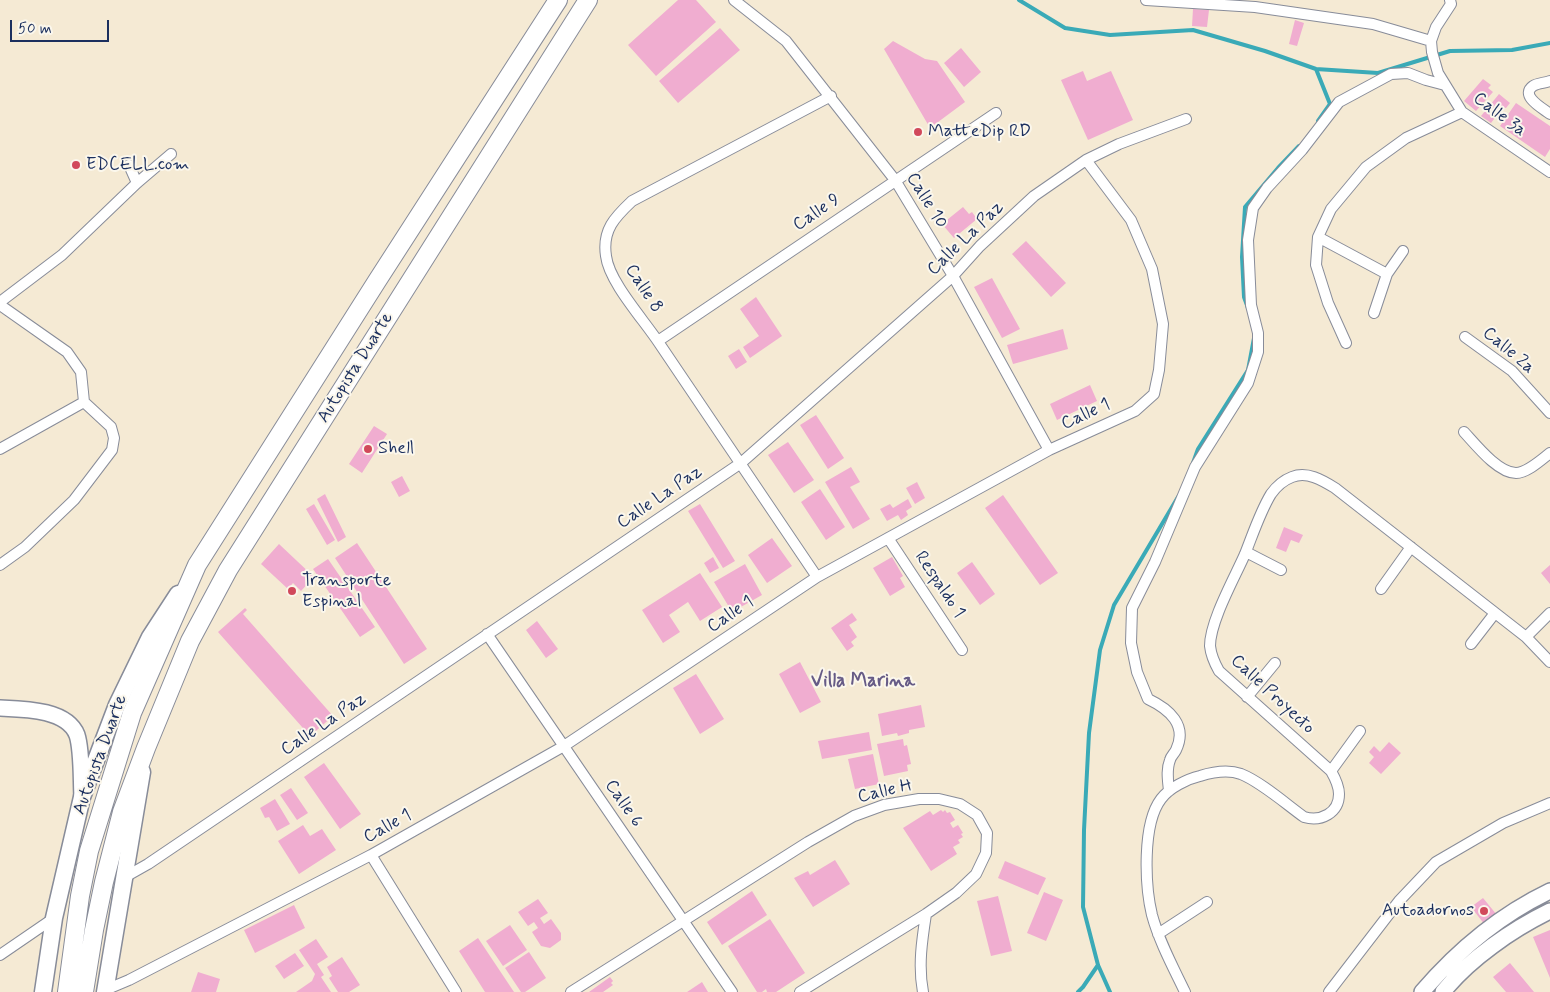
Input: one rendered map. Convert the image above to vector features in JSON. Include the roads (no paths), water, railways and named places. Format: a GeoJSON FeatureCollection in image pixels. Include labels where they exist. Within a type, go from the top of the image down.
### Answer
{"type":"FeatureCollection","features":[{"type":"Feature","properties":{"kind":"highway","name":"Autopista Duarte"},"geometry":{"type":"LineString","coordinates":[[67,992],[89,851],[132,713],[197,565],[558,0]]}},
{"type":"Feature","properties":{"kind":"highway","name":"Autopista Duarte"},"geometry":{"type":"LineString","coordinates":[[84,992],[104,882],[122,812],[190,641],[228,570],[588,0]]}},
{"type":"Feature","properties":{"kind":"main road","name":"Autopista Duarte"},"geometry":{"type":"LineString","coordinates":[[43,992],[54,918],[82,797],[117,705],[150,637],[197,565]]}},
{"type":"Feature","properties":{"kind":"main road"},"geometry":{"type":"LineString","coordinates":[[0,708],[25,709],[50,714],[68,722],[76,734],[79,747],[82,797]]}},
{"type":"Feature","properties":{"kind":"main road","name":"Autopista Duarte"},"geometry":{"type":"LineString","coordinates":[[105,991],[146,748]]}},
{"type":"Feature","properties":{"kind":"main road"},"geometry":{"type":"LineString","coordinates":[[1422,992],[1441,969],[1470,941],[1501,919],[1550,891]]}},
{"type":"Feature","properties":{"kind":"main road"},"geometry":{"type":"LineString","coordinates":[[1443,992],[1449,984],[1480,956],[1509,935],[1550,911]]}},
{"type":"Feature","properties":{"kind":"street","name":"Calle 10"},"geometry":{"type":"LineString","coordinates":[[734,0],[786,41],[895,180],[953,276],[1050,450]]}},
{"type":"Feature","properties":{"kind":"street"},"geometry":{"type":"LineString","coordinates":[[1146,0],[1255,8],[1373,24],[1431,41],[1436,27],[1451,4],[1450,0]]}},
{"type":"Feature","properties":{"kind":"street","name":"Calle 3a"},"geometry":{"type":"LineString","coordinates":[[1431,41],[1438,74],[1462,112],[1550,172]]}},
{"type":"Feature","properties":{"kind":"street"},"geometry":{"type":"LineString","coordinates":[[1169,791],[1167,773],[1170,758],[1176,750],[1180,735],[1177,722],[1162,706],[1148,699],[1137,672],[1131,643],[1132,608],[1155,562],[1195,467],[1248,383],[1258,352],[1258,333],[1251,305],[1248,240],[1253,208],[1267,188],[1302,150],[1339,102],[1391,74],[1408,73],[1445,85]]}},
{"type":"Feature","properties":{"kind":"street"},"geometry":{"type":"LineString","coordinates":[[1550,82],[1534,85],[1530,93],[1533,103],[1550,114]]}},
{"type":"Feature","properties":{"kind":"street","name":"Calle 8"},"geometry":{"type":"LineString","coordinates":[[817,577],[658,341],[613,278],[606,256],[607,233],[615,218],[632,200],[830,96]]}},
{"type":"Feature","properties":{"kind":"street"},"geometry":{"type":"LineString","coordinates":[[1346,344],[1328,303],[1316,265],[1318,237],[1331,209],[1366,167],[1406,138],[1462,112]]}},
{"type":"Feature","properties":{"kind":"street","name":"Calle 9"},"geometry":{"type":"LineString","coordinates":[[658,341],[996,113]]}},
{"type":"Feature","properties":{"kind":"street","name":"Calle La Paz"},"geometry":{"type":"LineString","coordinates":[[125,877],[156,859],[741,463],[953,276],[980,246],[1034,196],[1086,160],[1119,144],[1186,119]]}},
{"type":"Feature","properties":{"kind":"street"},"geometry":{"type":"LineString","coordinates":[[0,564],[25,547],[74,500],[112,450],[114,438],[111,427],[84,402],[81,372],[67,352],[0,304],[62,255],[171,154]]}},
{"type":"Feature","properties":{"kind":"street","name":"Calle 1"},"geometry":{"type":"LineString","coordinates":[[105,991],[371,855],[564,746],[817,577],[1050,450],[1135,411],[1154,394],[1159,370],[1163,324],[1152,269],[1131,220],[1086,160]]}},
{"type":"Feature","properties":{"kind":"street"},"geometry":{"type":"LineString","coordinates":[[129,165],[137,184]]}},
{"type":"Feature","properties":{"kind":"street"},"geometry":{"type":"LineString","coordinates":[[1318,237],[1387,274]]}},
{"type":"Feature","properties":{"kind":"street"},"geometry":{"type":"LineString","coordinates":[[1374,313],[1387,274],[1403,250]]}},
{"type":"Feature","properties":{"kind":"street","name":"Calle 2a"},"geometry":{"type":"LineString","coordinates":[[1465,337],[1512,371],[1550,413]]}},
{"type":"Feature","properties":{"kind":"street"},"geometry":{"type":"LineString","coordinates":[[0,449],[84,402]]}},
{"type":"Feature","properties":{"kind":"street"},"geometry":{"type":"LineString","coordinates":[[1464,432],[1500,468],[1516,473],[1531,467],[1550,453]]}},
{"type":"Feature","properties":{"kind":"street","name":"Calle Proyecto"},"geometry":{"type":"LineString","coordinates":[[1331,771],[1219,671],[1213,661],[1210,646],[1212,631],[1218,614],[1272,493],[1284,481],[1292,477],[1302,475],[1322,480],[1335,488],[1526,637],[1550,662]]}},
{"type":"Feature","properties":{"kind":"street","name":"Respaldo 1"},"geometry":{"type":"LineString","coordinates":[[888,538],[962,650]]}},
{"type":"Feature","properties":{"kind":"street"},"geometry":{"type":"LineString","coordinates":[[1380,589],[1412,547]]}},
{"type":"Feature","properties":{"kind":"street"},"geometry":{"type":"LineString","coordinates":[[1246,552],[1281,570]]}},
{"type":"Feature","properties":{"kind":"street"},"geometry":{"type":"LineString","coordinates":[[1471,644],[1495,613]]}},
{"type":"Feature","properties":{"kind":"street"},"geometry":{"type":"LineString","coordinates":[[1526,637],[1550,613]]}},
{"type":"Feature","properties":{"kind":"street","name":"Calle 6"},"geometry":{"type":"LineString","coordinates":[[487,634],[732,992]]}},
{"type":"Feature","properties":{"kind":"street"},"geometry":{"type":"LineString","coordinates":[[1247,697],[1275,663]]}},
{"type":"Feature","properties":{"kind":"street"},"geometry":{"type":"LineString","coordinates":[[1185,992],[1158,934],[1152,914],[1146,858],[1155,809],[1161,799],[1169,791],[1196,777],[1212,772],[1226,771],[1239,773],[1251,779],[1304,817],[1318,819],[1327,816],[1338,803],[1339,792],[1331,771],[1360,731]]}},
{"type":"Feature","properties":{"kind":"street","name":"Calle H"},"geometry":{"type":"LineString","coordinates":[[571,992],[808,842],[854,816],[884,805],[919,799],[939,799],[960,804],[977,815],[986,833],[986,853],[976,874],[956,893],[926,914],[800,992]]}},
{"type":"Feature","properties":{"kind":"street"},"geometry":{"type":"LineString","coordinates":[[1329,992],[1399,902],[1436,862],[1503,823],[1550,803]]}},
{"type":"Feature","properties":{"kind":"street"},"geometry":{"type":"LineString","coordinates":[[371,855],[456,992]]}},
{"type":"Feature","properties":{"kind":"street"},"geometry":{"type":"LineString","coordinates":[[1158,934],[1207,902]]}},
{"type":"Feature","properties":{"kind":"street"},"geometry":{"type":"LineString","coordinates":[[924,992],[921,982],[921,947],[926,914]]}},
{"type":"Feature","properties":{"kind":"street"},"geometry":{"type":"LineString","coordinates":[[0,955],[54,918]]}},
{"type":"Feature","properties":{"kind":"waterway"},"geometry":{"type":"LineString","coordinates":[[1019,0],[1065,28],[1110,35],[1193,30],[1265,51],[1316,69],[1378,73],[1450,51],[1512,50],[1550,43]]}},
{"type":"Feature","properties":{"kind":"waterway"},"geometry":{"type":"LineString","coordinates":[[1316,69],[1330,104],[1318,121]]}},
{"type":"Feature","properties":{"kind":"waterway"},"geometry":{"type":"LineString","coordinates":[[1248,308],[1244,297],[1242,257],[1245,207],[1299,146]]}},
{"type":"Feature","properties":{"kind":"waterway"},"geometry":{"type":"LineString","coordinates":[[1193,463],[1198,449],[1248,370],[1254,338]]}},
{"type":"Feature","properties":{"kind":"waterway"},"geometry":{"type":"LineString","coordinates":[[1110,992],[1098,965],[1083,907],[1084,830],[1089,733],[1100,650],[1114,605],[1178,497]]}},
{"type":"Feature","properties":{"kind":"waterway"},"geometry":{"type":"LineString","coordinates":[[1078,992],[1098,965]]}},
{"type":"Feature","properties":{"kind":"place","name":"MatteDip RD"},"geometry":{"type":"Point","coordinates":[918,132]}},
{"type":"Feature","properties":{"kind":"place","name":"EDCELL.com"},"geometry":{"type":"Point","coordinates":[76,165]}},
{"type":"Feature","properties":{"kind":"place","name":"Shell"},"geometry":{"type":"Point","coordinates":[368,449]}},
{"type":"Feature","properties":{"kind":"place","name":"Transporte Espinal"},"geometry":{"type":"Point","coordinates":[292,591]}},
{"type":"Feature","properties":{"kind":"place","name":"Autoadornos"},"geometry":{"type":"Point","coordinates":[1484,911]}},
{"type":"Feature","properties":{"kind":"district","name":"Villa Marina"},"geometry":{"type":"Point","coordinates":[863,682]}}]}
